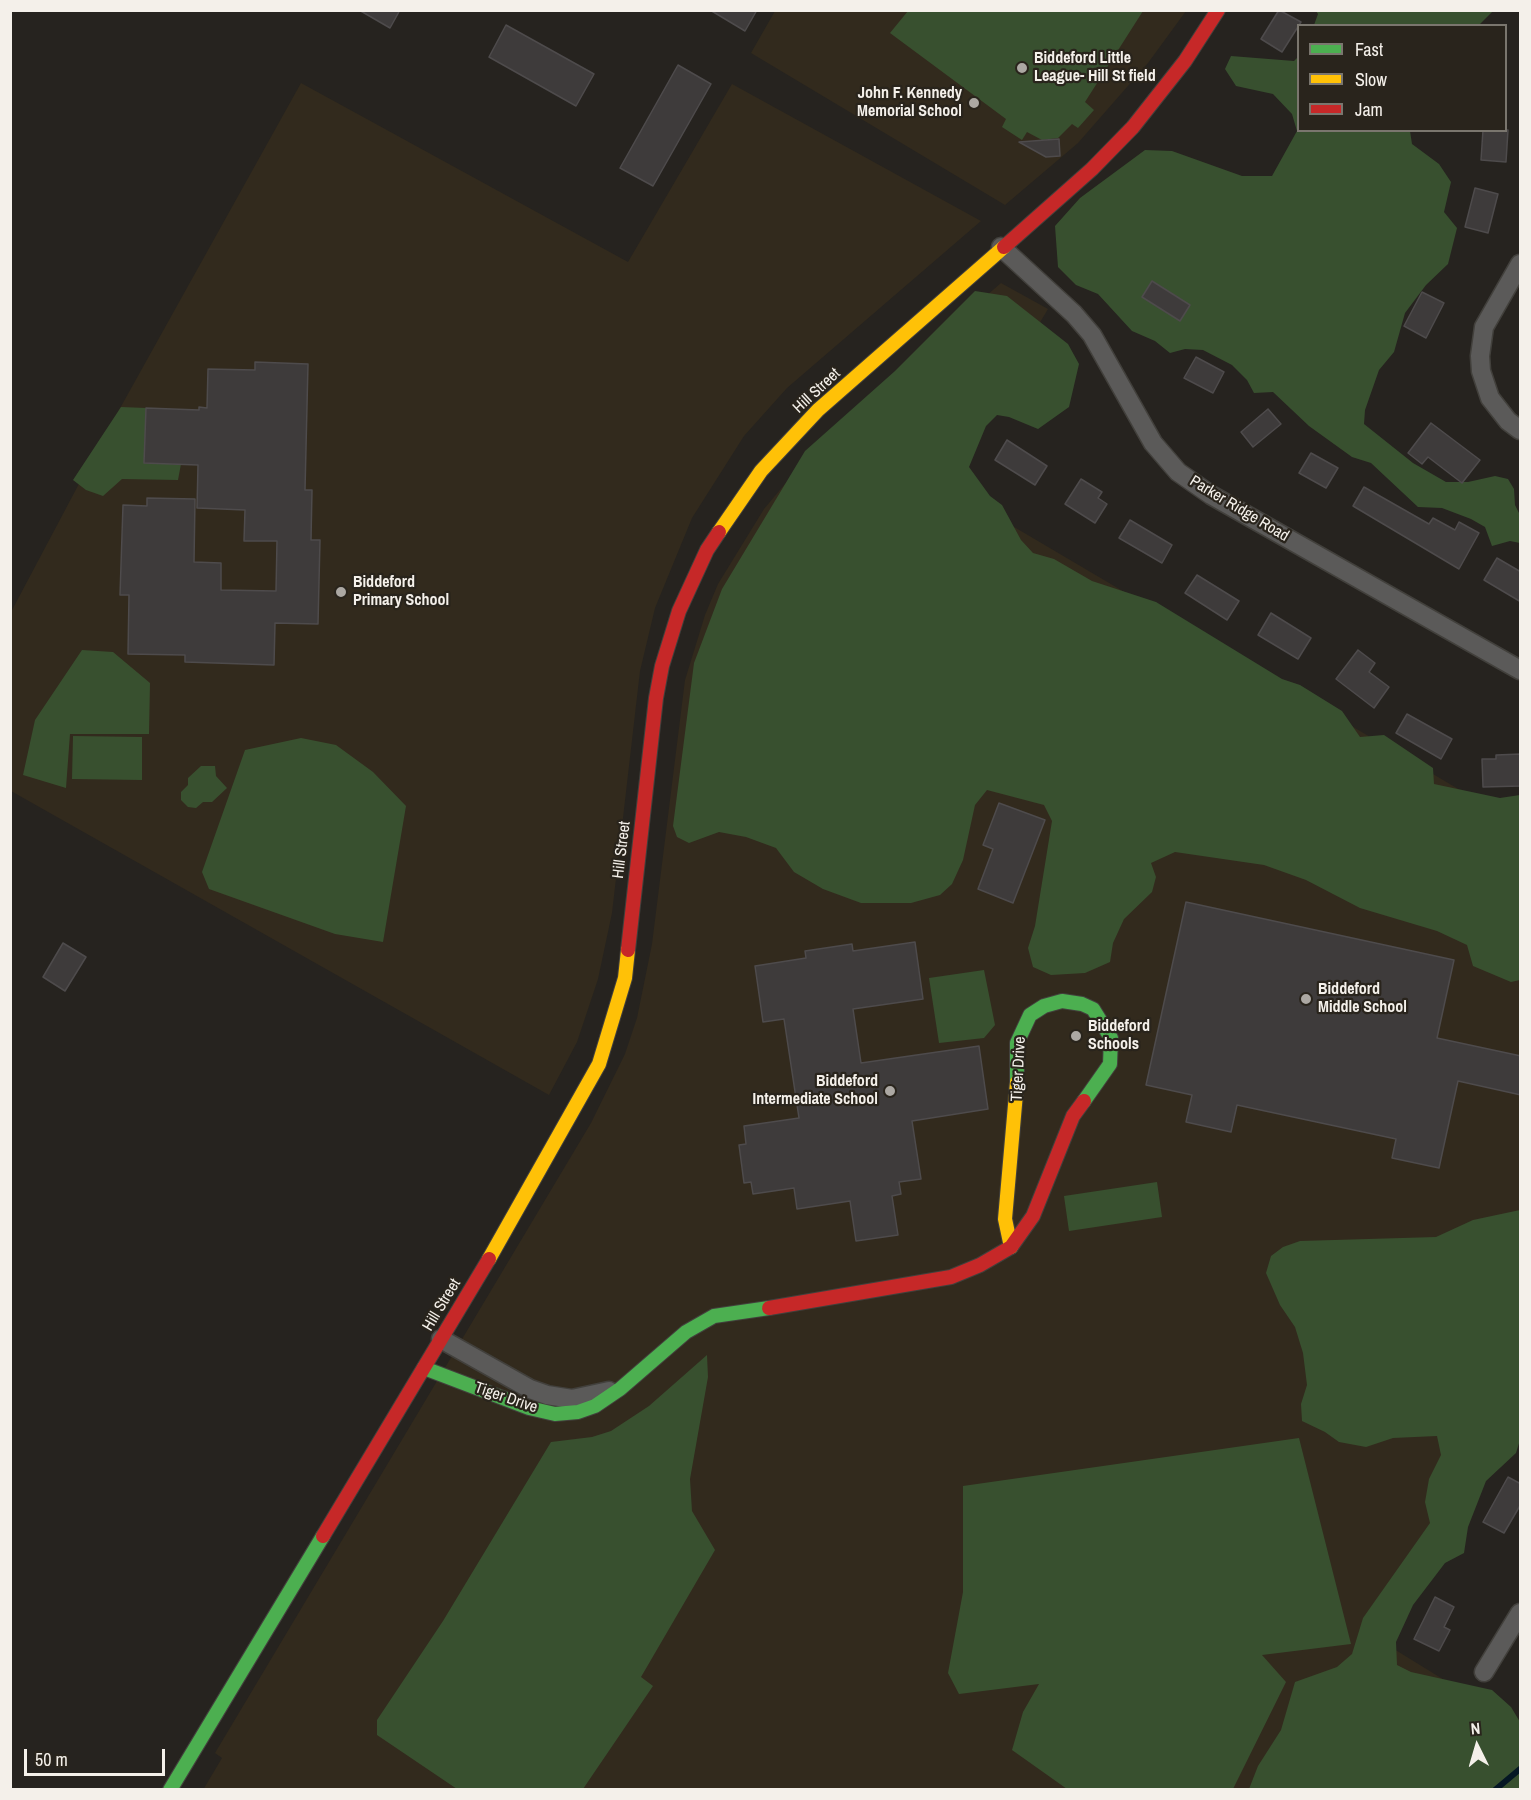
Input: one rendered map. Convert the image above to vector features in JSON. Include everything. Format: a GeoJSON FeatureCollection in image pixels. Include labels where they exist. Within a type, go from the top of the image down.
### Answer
{"type":"FeatureCollection","features":[{"type":"Feature","properties":{"kind":"street","name":"Hill Street"},"geometry":{"type":"LineString","coordinates":[[170,1790],[424,1368],[580,1103],[599,1064],[625,978],[656,698],[669,641],[696,571],[742,496],[783,447],[818,410],[1092,169],[1133,127],[1185,61],[1218,10]]}},
{"type":"Feature","properties":{"kind":"street","name":"Parker Ridge Road"},"geometry":{"type":"LineString","coordinates":[[1001,247],[1074,314],[1092,335],[1153,443],[1178,472],[1211,495],[1521,670]]}},
{"type":"Feature","properties":{"kind":"street"},"geometry":{"type":"LineString","coordinates":[[1521,264],[1490,313],[1484,327],[1480,356],[1483,378],[1490,398],[1508,421],[1521,430]]}},
{"type":"Feature","properties":{"kind":"street","name":"Tiger Drive"},"geometry":{"type":"LineString","coordinates":[[424,1368],[529,1408],[555,1414],[578,1412],[595,1406],[620,1389],[686,1332],[714,1316],[951,1278],[967,1272],[1011,1247],[1033,1216],[1073,1116],[1110,1064],[1111,1038],[1106,1026],[1093,1009],[1082,1004],[1062,1001],[1044,1006],[1030,1015],[1017,1042],[1016,1109],[1005,1220],[1006,1237],[1011,1247]]}},
{"type":"Feature","properties":{"kind":"street","name":"Tiger Drive"},"geometry":{"type":"LineString","coordinates":[[441,1339],[530,1389],[547,1395],[572,1399],[620,1389]]}},
{"type":"Feature","properties":{"kind":"street"},"geometry":{"type":"LineString","coordinates":[[1484,1672],[1521,1613]]}},
{"type":"Feature","properties":{"kind":"shaded area","name":"John F. Kennedy Memorial School"},"geometry":{"type":"Polygon","coordinates":[[[775,11],[1186,11],[1148,63],[1078,143],[1005,205],[751,53],[775,11]]]}},
{"type":"Feature","properties":{"kind":"shaded area","name":"Biddeford Primary School"},"geometry":{"type":"Polygon","coordinates":[[[301,83],[628,262],[732,84],[981,221],[787,388],[744,436],[692,518],[655,608],[640,671],[612,913],[598,979],[577,1042],[549,1095],[11,791],[11,612],[99,446],[301,83]]]}},
{"type":"Feature","properties":{"kind":"shaded area","name":"Biddeford Schools"},"geometry":{"type":"Polygon","coordinates":[[[1001,283],[1048,309],[943,485],[1516,823],[1520,816],[1520,1414],[1381,1641],[1454,1686],[1290,1789],[203,1790],[222,1758],[215,1753],[591,1123],[625,1054],[637,1018],[652,944],[685,680],[705,615],[718,584],[764,509],[826,435],[1001,283]]]}},
{"type":"Feature","properties":{"kind":"green space","name":"Biddeford Little League- Hill St field"},"geometry":{"type":"Polygon","coordinates":[[[908,11],[1143,11],[1085,102],[1094,110],[1078,128],[1072,124],[1058,138],[1042,140],[1027,132],[1022,140],[1002,127],[1006,119],[890,33],[908,11]]]}},
{"type":"Feature","properties":{"kind":"green space"},"geometry":{"type":"Polygon","coordinates":[[[1316,11],[1493,11],[1480,24],[1314,24],[1318,14],[1316,11]]]}},
{"type":"Feature","properties":{"kind":"green space"},"geometry":{"type":"Polygon","coordinates":[[[1231,56],[1294,61],[1297,58],[1297,131],[1292,114],[1273,94],[1236,86],[1225,69],[1231,56]]]}},
{"type":"Feature","properties":{"kind":"green space"},"geometry":{"type":"Polygon","coordinates":[[[1297,131],[1410,132],[1412,144],[1439,164],[1451,182],[1444,212],[1457,228],[1448,264],[1426,285],[1405,313],[1394,352],[1379,370],[1365,410],[1364,424],[1413,463],[1446,482],[1468,482],[1495,476],[1508,479],[1514,489],[1515,505],[1520,515],[1520,543],[1510,541],[1492,546],[1485,527],[1471,519],[1442,508],[1418,507],[1371,463],[1352,457],[1309,426],[1273,392],[1254,393],[1247,380],[1232,365],[1203,350],[1185,349],[1170,353],[1155,341],[1132,331],[1098,294],[1076,285],[1058,267],[1055,226],[1080,198],[1145,150],[1172,151],[1242,176],[1272,176],[1297,131]]]}},
{"type":"Feature","properties":{"kind":"green space"},"geometry":{"type":"Polygon","coordinates":[[[975,291],[1007,296],[1068,344],[1079,364],[1069,407],[1038,429],[1009,417],[997,415],[986,426],[969,467],[990,496],[1002,505],[1021,540],[1033,553],[1054,559],[1092,581],[1156,602],[1282,679],[1300,685],[1342,711],[1360,737],[1384,735],[1433,768],[1434,784],[1500,798],[1520,795],[1520,980],[1511,982],[1473,966],[1467,945],[1437,931],[1360,908],[1306,880],[1264,865],[1175,852],[1151,863],[1156,877],[1152,892],[1124,919],[1113,943],[1110,962],[1085,973],[1051,975],[1033,967],[1028,948],[1035,926],[1052,821],[1044,805],[987,790],[975,805],[963,860],[952,884],[940,895],[911,903],[861,903],[823,889],[794,872],[776,848],[746,837],[719,832],[689,843],[677,837],[673,826],[694,663],[722,589],[805,451],[895,371],[975,291]]]}},
{"type":"Feature","properties":{"kind":"green space"},"geometry":{"type":"Polygon","coordinates":[[[121,407],[146,408],[144,463],[181,464],[178,480],[122,479],[103,496],[86,490],[73,480],[121,407]]]}},
{"type":"Feature","properties":{"kind":"green space"},"geometry":{"type":"Polygon","coordinates":[[[82,650],[113,652],[150,683],[149,734],[70,734],[66,788],[23,775],[35,720],[82,650]]]}},
{"type":"Feature","properties":{"kind":"green space"},"geometry":{"type":"Polygon","coordinates":[[[73,736],[142,737],[142,780],[72,779],[73,736]]]}},
{"type":"Feature","properties":{"kind":"green space"},"geometry":{"type":"Polygon","coordinates":[[[301,738],[336,745],[373,772],[406,806],[383,942],[335,934],[209,889],[202,872],[245,750],[301,738]]]}},
{"type":"Feature","properties":{"kind":"green space"},"geometry":{"type":"Polygon","coordinates":[[[201,766],[215,766],[216,776],[227,788],[212,802],[203,802],[196,808],[188,807],[181,800],[181,792],[188,785],[188,778],[201,766]]]}},
{"type":"Feature","properties":{"kind":"green space"},"geometry":{"type":"Polygon","coordinates":[[[984,970],[995,1025],[984,1038],[939,1043],[929,978],[984,970]]]}},
{"type":"Feature","properties":{"kind":"green space"},"geometry":{"type":"Polygon","coordinates":[[[1157,1182],[1162,1217],[1069,1231],[1064,1196],[1157,1182]]]}},
{"type":"Feature","properties":{"kind":"green space"},"geometry":{"type":"Polygon","coordinates":[[[1520,1210],[1520,1440],[1516,1453],[1486,1481],[1468,1527],[1464,1553],[1445,1563],[1413,1605],[1396,1642],[1397,1665],[1411,1672],[1492,1690],[1511,1707],[1520,1722],[1520,1789],[1249,1789],[1258,1766],[1281,1730],[1295,1682],[1337,1667],[1352,1654],[1363,1618],[1430,1523],[1425,1502],[1429,1479],[1441,1455],[1437,1436],[1393,1438],[1366,1447],[1339,1442],[1302,1421],[1301,1404],[1307,1385],[1303,1353],[1295,1327],[1280,1305],[1266,1273],[1271,1256],[1283,1247],[1300,1241],[1436,1237],[1473,1220],[1520,1210]]]}},
{"type":"Feature","properties":{"kind":"green space"},"geometry":{"type":"Polygon","coordinates":[[[707,1355],[708,1377],[690,1479],[692,1511],[715,1550],[641,1677],[653,1686],[583,1789],[457,1789],[377,1735],[377,1720],[443,1621],[551,1442],[592,1437],[611,1431],[649,1406],[707,1355]]]}},
{"type":"Feature","properties":{"kind":"green space"},"geometry":{"type":"Polygon","coordinates":[[[1299,1438],[1351,1644],[1262,1655],[1286,1682],[1233,1789],[1067,1789],[1012,1750],[1023,1712],[1039,1684],[959,1694],[948,1673],[963,1592],[963,1486],[1299,1438]]]}},
{"type":"Feature","properties":{"kind":"building"},"geometry":{"type":"Polygon","coordinates":[[[359,10],[400,10],[390,28],[359,10]]]}},
{"type":"Feature","properties":{"kind":"building"},"geometry":{"type":"Polygon","coordinates":[[[710,10],[757,10],[745,31],[710,10]]]}},
{"type":"Feature","properties":{"kind":"building"},"geometry":{"type":"Polygon","coordinates":[[[1279,10],[1301,22],[1297,24],[1297,28],[1282,52],[1261,39],[1279,10]]]}},
{"type":"Feature","properties":{"kind":"building"},"geometry":{"type":"Polygon","coordinates":[[[506,25],[594,74],[576,106],[489,57],[506,25]]]}},
{"type":"Feature","properties":{"kind":"building"},"geometry":{"type":"Polygon","coordinates":[[[678,65],[711,84],[653,186],[620,168],[678,65]]]}},
{"type":"Feature","properties":{"kind":"building"},"geometry":{"type":"Polygon","coordinates":[[[1508,130],[1506,162],[1481,160],[1483,132],[1507,132],[1508,130]]]}},
{"type":"Feature","properties":{"kind":"building"},"geometry":{"type":"Polygon","coordinates":[[[1059,139],[1060,156],[1046,157],[1019,142],[1059,139]]]}},
{"type":"Feature","properties":{"kind":"building"},"geometry":{"type":"Polygon","coordinates":[[[1475,188],[1498,194],[1488,233],[1465,227],[1475,188]]]}},
{"type":"Feature","properties":{"kind":"building"},"geometry":{"type":"Polygon","coordinates":[[[1152,281],[1190,305],[1180,321],[1142,297],[1152,281]]]}},
{"type":"Feature","properties":{"kind":"building"},"geometry":{"type":"Polygon","coordinates":[[[1422,292],[1444,303],[1426,338],[1404,326],[1422,292]]]}},
{"type":"Feature","properties":{"kind":"building"},"geometry":{"type":"Polygon","coordinates":[[[1196,357],[1224,372],[1213,393],[1184,378],[1196,357]]]}},
{"type":"Feature","properties":{"kind":"building"},"geometry":{"type":"Polygon","coordinates":[[[255,362],[308,364],[305,490],[312,490],[311,540],[320,540],[318,624],[275,623],[274,665],[185,662],[185,655],[128,654],[129,595],[120,595],[123,505],[147,506],[147,498],[195,499],[194,562],[221,563],[221,590],[276,591],[277,541],[244,541],[245,510],[197,508],[198,465],[144,463],[146,408],[199,410],[199,407],[207,408],[208,369],[255,370],[255,362]]]}},
{"type":"Feature","properties":{"kind":"building"},"geometry":{"type":"Polygon","coordinates":[[[1268,409],[1281,424],[1253,447],[1241,432],[1268,409]]]}},
{"type":"Feature","properties":{"kind":"building"},"geometry":{"type":"Polygon","coordinates":[[[1431,423],[1480,460],[1462,483],[1428,457],[1422,464],[1408,453],[1431,423]]]}},
{"type":"Feature","properties":{"kind":"building"},"geometry":{"type":"Polygon","coordinates":[[[1007,440],[1047,466],[1035,485],[995,460],[1007,440]]]}},
{"type":"Feature","properties":{"kind":"building"},"geometry":{"type":"Polygon","coordinates":[[[1311,453],[1338,468],[1326,488],[1299,473],[1311,453]]]}},
{"type":"Feature","properties":{"kind":"building"},"geometry":{"type":"Polygon","coordinates":[[[1081,479],[1102,492],[1098,498],[1107,504],[1095,523],[1065,504],[1081,479]]]}},
{"type":"Feature","properties":{"kind":"building"},"geometry":{"type":"Polygon","coordinates":[[[1364,487],[1429,524],[1433,518],[1455,530],[1459,522],[1479,533],[1459,569],[1353,506],[1364,487]]]}},
{"type":"Feature","properties":{"kind":"building"},"geometry":{"type":"Polygon","coordinates":[[[1130,520],[1172,545],[1162,563],[1119,538],[1130,520]]]}},
{"type":"Feature","properties":{"kind":"building"},"geometry":{"type":"Polygon","coordinates":[[[1497,558],[1521,572],[1521,602],[1484,580],[1497,558]]]}},
{"type":"Feature","properties":{"kind":"building"},"geometry":{"type":"Polygon","coordinates":[[[1197,575],[1239,601],[1227,620],[1185,593],[1197,575]]]}},
{"type":"Feature","properties":{"kind":"building"},"geometry":{"type":"Polygon","coordinates":[[[1271,613],[1311,638],[1298,659],[1258,635],[1271,613]]]}},
{"type":"Feature","properties":{"kind":"building"},"geometry":{"type":"Polygon","coordinates":[[[1358,650],[1375,663],[1369,672],[1389,687],[1374,708],[1336,679],[1358,650]]]}},
{"type":"Feature","properties":{"kind":"building"},"geometry":{"type":"Polygon","coordinates":[[[1407,714],[1452,739],[1441,759],[1396,733],[1407,714]]]}},
{"type":"Feature","properties":{"kind":"building"},"geometry":{"type":"Polygon","coordinates":[[[1521,754],[1521,786],[1483,787],[1482,759],[1496,759],[1496,755],[1521,754]]]}},
{"type":"Feature","properties":{"kind":"building"},"geometry":{"type":"Polygon","coordinates":[[[999,803],[1045,820],[1013,903],[978,889],[993,849],[983,845],[999,803]]]}},
{"type":"Feature","properties":{"kind":"building","name":"Biddeford Middle School"},"geometry":{"type":"Polygon","coordinates":[[[1186,902],[1454,960],[1437,1038],[1521,1056],[1521,1095],[1458,1081],[1439,1168],[1392,1158],[1396,1139],[1237,1105],[1231,1132],[1186,1122],[1192,1095],[1146,1085],[1186,902]]]}},
{"type":"Feature","properties":{"kind":"building","name":"Biddeford Intermediate School"},"geometry":{"type":"Polygon","coordinates":[[[915,942],[923,999],[853,1009],[861,1063],[979,1046],[988,1109],[912,1121],[921,1179],[899,1182],[901,1194],[892,1196],[898,1235],[856,1241],[850,1201],[797,1209],[794,1188],[753,1194],[751,1182],[744,1183],[739,1145],[746,1144],[744,1126],[799,1118],[784,1019],[763,1022],[755,966],[806,958],[805,951],[852,944],[853,951],[915,942]]]}},
{"type":"Feature","properties":{"kind":"building"},"geometry":{"type":"Polygon","coordinates":[[[63,943],[86,957],[65,991],[43,977],[63,943]]]}},
{"type":"Feature","properties":{"kind":"building"},"geometry":{"type":"Polygon","coordinates":[[[1508,1477],[1521,1484],[1521,1504],[1504,1533],[1483,1522],[1508,1477]]]}},
{"type":"Feature","properties":{"kind":"building"},"geometry":{"type":"Polygon","coordinates":[[[1435,1597],[1454,1607],[1444,1627],[1450,1630],[1439,1651],[1414,1639],[1435,1597]]]}},
{"type":"Feature","properties":{"kind":"waterway"},"geometry":{"type":"LineString","coordinates":[[1495,1790],[1520,1769]]}},
{"type":"Feature","properties":{"kind":"traffic: fast"},"geometry":{"type":"LineString","coordinates":[[1017,1082],[1017,1043],[1030,1015],[1044,1006],[1062,1001],[1082,1004],[1093,1009],[1111,1038],[1110,1064],[1084,1101]]}},
{"type":"Feature","properties":{"kind":"traffic: fast"},"geometry":{"type":"LineString","coordinates":[[424,1368],[529,1408],[555,1414],[578,1412],[595,1406],[620,1389],[686,1332],[714,1316],[769,1308]]}},
{"type":"Feature","properties":{"kind":"traffic: fast"},"geometry":{"type":"LineString","coordinates":[[170,1790],[323,1536]]}},
{"type":"Feature","properties":{"kind":"traffic: slow"},"geometry":{"type":"LineString","coordinates":[[719,532],[761,471],[818,410],[1004,247]]}},
{"type":"Feature","properties":{"kind":"traffic: slow"},"geometry":{"type":"LineString","coordinates":[[489,1259],[599,1064],[625,978],[628,950]]}},
{"type":"Feature","properties":{"kind":"traffic: slow"},"geometry":{"type":"LineString","coordinates":[[1011,1247],[1005,1219],[1017,1082]]}},
{"type":"Feature","properties":{"kind":"traffic: jam"},"geometry":{"type":"LineString","coordinates":[[1004,247],[1092,169],[1133,127],[1185,61],[1218,10]]}},
{"type":"Feature","properties":{"kind":"traffic: jam"},"geometry":{"type":"LineString","coordinates":[[628,950],[656,698],[662,666],[679,611],[707,550],[719,532]]}},
{"type":"Feature","properties":{"kind":"traffic: jam"},"geometry":{"type":"LineString","coordinates":[[769,1308],[951,1277],[980,1265],[1011,1247],[1033,1216],[1073,1116],[1084,1101]]}},
{"type":"Feature","properties":{"kind":"traffic: jam"},"geometry":{"type":"LineString","coordinates":[[323,1536],[489,1259]]}},
{"type":"Feature","properties":{"kind":"place","name":"Biddeford Little League- Hill St field"},"geometry":{"type":"Point","coordinates":[1022,68]}},
{"type":"Feature","properties":{"kind":"place","name":"John F. Kennedy Memorial School"},"geometry":{"type":"Point","coordinates":[974,103]}},
{"type":"Feature","properties":{"kind":"place","name":"Biddeford Primary School"},"geometry":{"type":"Point","coordinates":[341,592]}},
{"type":"Feature","properties":{"kind":"place","name":"Biddeford Middle School"},"geometry":{"type":"Point","coordinates":[1306,999]}},
{"type":"Feature","properties":{"kind":"place","name":"Biddeford Schools"},"geometry":{"type":"Point","coordinates":[1076,1036]}},
{"type":"Feature","properties":{"kind":"place","name":"Biddeford Intermediate School"},"geometry":{"type":"Point","coordinates":[890,1091]}}]}
